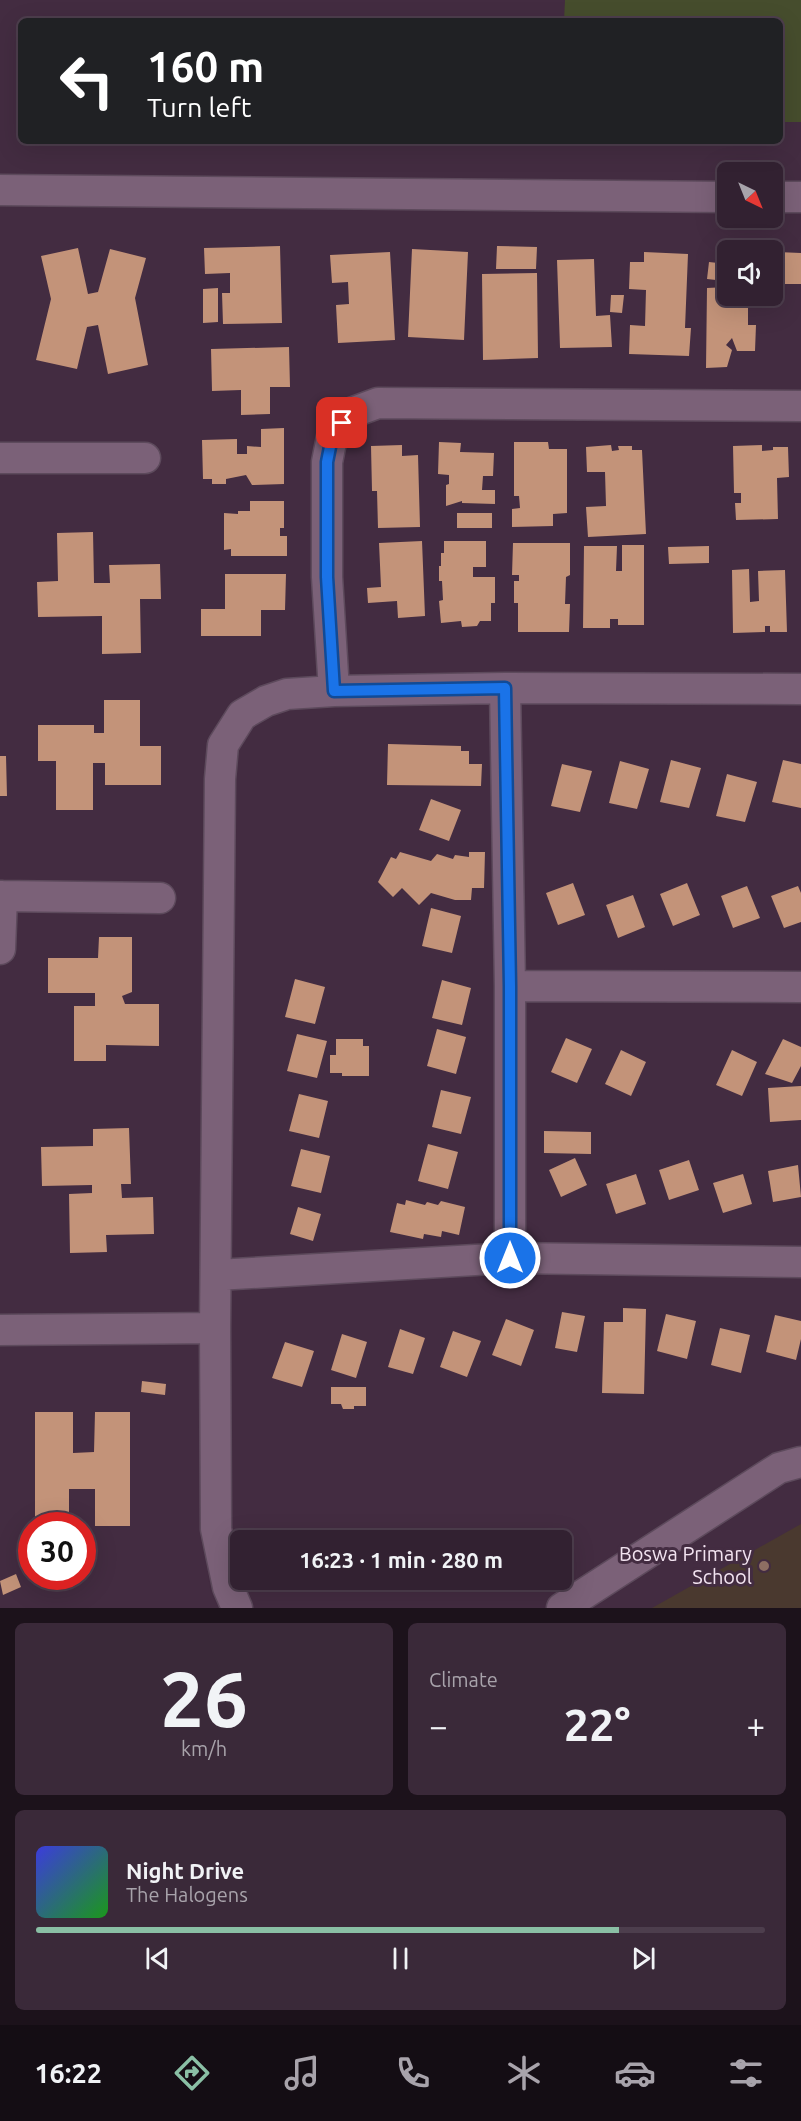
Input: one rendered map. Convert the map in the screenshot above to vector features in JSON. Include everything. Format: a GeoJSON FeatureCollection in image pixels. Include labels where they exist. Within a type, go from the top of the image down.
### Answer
{"type":"FeatureCollection","features":[{"type":"Feature","properties":{"kind":"street"},"geometry":{"type":"LineString","coordinates":[[0,190],[717,196]]}},
{"type":"Feature","properties":{"kind":"street"},"geometry":{"type":"LineString","coordinates":[[783,197],[801,197]]}},
{"type":"Feature","properties":{"kind":"street"},"geometry":{"type":"LineString","coordinates":[[334,691],[327,577],[327,462],[333,432],[351,413],[378,403],[801,406]]}},
{"type":"Feature","properties":{"kind":"street"},"geometry":{"type":"LineString","coordinates":[[0,458],[144,458]]}},
{"type":"Feature","properties":{"kind":"street"},"geometry":{"type":"LineString","coordinates":[[505,688],[510,986],[510,1258]]}},
{"type":"Feature","properties":{"kind":"street"},"geometry":{"type":"LineString","coordinates":[[237,1608],[228,1587],[216,1529],[215,1328],[219,790],[223,745],[242,716],[266,701],[287,694],[505,688],[801,689]]}},
{"type":"Feature","properties":{"kind":"street"},"geometry":{"type":"LineString","coordinates":[[0,949],[1,896],[160,898]]}},
{"type":"Feature","properties":{"kind":"street"},"geometry":{"type":"LineString","coordinates":[[510,986],[801,987]]}},
{"type":"Feature","properties":{"kind":"street"},"geometry":{"type":"LineString","coordinates":[[217,1275],[510,1258],[801,1262]]}},
{"type":"Feature","properties":{"kind":"street"},"geometry":{"type":"LineString","coordinates":[[0,1330],[215,1328]]}},
{"type":"Feature","properties":{"kind":"street"},"geometry":{"type":"LineString","coordinates":[[562,1608],[779,1468],[801,1462]]}},
{"type":"Feature","properties":{"kind":"shaded area","name":"Boswa Primary School"},"geometry":{"type":"Polygon","coordinates":[[[801,1524],[801,1608],[652,1608],[801,1524]]]}},
{"type":"Feature","properties":{"kind":"green space"},"geometry":{"type":"Polygon","coordinates":[[[565,0],[801,0],[801,122],[783,122],[783,18],[564,18],[565,0]]]}},
{"type":"Feature","properties":{"kind":"building"},"geometry":{"type":"Polygon","coordinates":[[[280,246],[282,323],[223,324],[222,293],[230,293],[230,273],[205,274],[204,248],[280,246]]]}},
{"type":"Feature","properties":{"kind":"building"},"geometry":{"type":"Polygon","coordinates":[[[497,246],[537,247],[536,269],[496,269],[497,246]]]}},
{"type":"Feature","properties":{"kind":"building"},"geometry":{"type":"Polygon","coordinates":[[[78,248],[88,294],[98,292],[110,249],[146,258],[135,298],[148,365],[108,374],[98,325],[87,327],[77,369],[36,360],[51,299],[41,256],[78,248]]]}},
{"type":"Feature","properties":{"kind":"building"},"geometry":{"type":"Polygon","coordinates":[[[412,249],[468,252],[464,340],[408,337],[412,249]]]}},
{"type":"Feature","properties":{"kind":"building"},"geometry":{"type":"Polygon","coordinates":[[[390,252],[395,340],[338,343],[336,305],[349,304],[348,282],[332,283],[330,255],[390,252]]]}},
{"type":"Feature","properties":{"kind":"building"},"geometry":{"type":"Polygon","coordinates":[[[644,252],[688,254],[685,328],[691,328],[689,356],[629,354],[630,325],[645,326],[646,290],[629,289],[630,262],[644,262],[644,252]]]}},
{"type":"Feature","properties":{"kind":"building"},"geometry":{"type":"Polygon","coordinates":[[[783,252],[801,253],[801,284],[783,284],[783,252]]]}},
{"type":"Feature","properties":{"kind":"building"},"geometry":{"type":"Polygon","coordinates":[[[594,259],[596,316],[610,315],[612,347],[560,348],[557,260],[594,259]]]}},
{"type":"Feature","properties":{"kind":"building"},"geometry":{"type":"Polygon","coordinates":[[[709,262],[717,263],[717,280],[707,279],[709,262]]]}},
{"type":"Feature","properties":{"kind":"building"},"geometry":{"type":"Polygon","coordinates":[[[537,273],[538,358],[483,360],[482,274],[537,273]]]}},
{"type":"Feature","properties":{"kind":"building"},"geometry":{"type":"Polygon","coordinates":[[[218,288],[218,322],[203,323],[203,289],[218,288]]]}},
{"type":"Feature","properties":{"kind":"building"},"geometry":{"type":"Polygon","coordinates":[[[707,288],[717,288],[717,306],[748,306],[748,325],[756,325],[755,351],[737,351],[732,338],[726,345],[732,350],[727,367],[706,368],[707,288]]]}},
{"type":"Feature","properties":{"kind":"building"},"geometry":{"type":"Polygon","coordinates":[[[611,295],[624,295],[622,313],[610,312],[611,295]]]}},
{"type":"Feature","properties":{"kind":"building"},"geometry":{"type":"Polygon","coordinates":[[[289,347],[290,387],[270,387],[270,414],[241,415],[241,390],[212,391],[211,349],[289,347]]]}},
{"type":"Feature","properties":{"kind":"building"},"geometry":{"type":"Polygon","coordinates":[[[284,428],[284,484],[252,485],[246,475],[226,479],[226,484],[212,484],[212,479],[203,479],[202,440],[237,439],[237,454],[247,454],[247,446],[261,447],[261,429],[284,428]]]}},
{"type":"Feature","properties":{"kind":"building"},"geometry":{"type":"Polygon","coordinates":[[[439,442],[461,443],[460,452],[494,453],[493,476],[483,476],[482,490],[495,490],[495,504],[462,503],[462,501],[446,506],[446,485],[449,484],[449,475],[438,474],[439,442]]]}},
{"type":"Feature","properties":{"kind":"building"},"geometry":{"type":"Polygon","coordinates":[[[514,442],[548,442],[549,449],[567,449],[567,513],[553,514],[553,526],[512,527],[512,509],[520,508],[519,496],[514,496],[514,442]]]}},
{"type":"Feature","properties":{"kind":"building"},"geometry":{"type":"Polygon","coordinates":[[[402,445],[402,456],[418,455],[420,527],[378,528],[377,491],[372,491],[371,446],[402,445]]]}},
{"type":"Feature","properties":{"kind":"building"},"geometry":{"type":"Polygon","coordinates":[[[611,445],[612,451],[619,450],[618,446],[632,446],[632,450],[642,450],[646,534],[588,537],[586,507],[606,506],[605,472],[587,472],[586,447],[611,445]]]}},
{"type":"Feature","properties":{"kind":"building"},"geometry":{"type":"Polygon","coordinates":[[[762,445],[762,451],[773,450],[773,447],[788,447],[789,477],[777,478],[778,519],[736,520],[735,503],[741,503],[741,493],[734,493],[733,446],[762,445]]]}},
{"type":"Feature","properties":{"kind":"building"},"geometry":{"type":"Polygon","coordinates":[[[250,501],[284,501],[284,528],[280,528],[280,536],[287,536],[287,556],[231,556],[231,549],[224,550],[224,513],[238,514],[238,511],[250,511],[250,501]]]}},
{"type":"Feature","properties":{"kind":"building"},"geometry":{"type":"Polygon","coordinates":[[[457,513],[492,513],[492,528],[457,528],[457,513]]]}},
{"type":"Feature","properties":{"kind":"building"},"geometry":{"type":"Polygon","coordinates":[[[93,532],[94,583],[110,583],[109,565],[160,564],[161,599],[140,599],[141,653],[102,654],[102,616],[38,617],[37,582],[58,581],[57,533],[93,532]]]}},
{"type":"Feature","properties":{"kind":"building"},"geometry":{"type":"Polygon","coordinates":[[[422,541],[425,616],[398,618],[397,601],[368,603],[367,588],[381,587],[379,543],[422,541]]]}},
{"type":"Feature","properties":{"kind":"building"},"geometry":{"type":"Polygon","coordinates":[[[444,541],[486,541],[486,567],[473,567],[473,577],[495,577],[495,603],[491,603],[491,621],[480,621],[477,626],[462,627],[461,621],[441,623],[439,601],[443,600],[439,566],[441,566],[441,553],[444,553],[444,541]]]}},
{"type":"Feature","properties":{"kind":"building"},"geometry":{"type":"Polygon","coordinates":[[[513,543],[570,543],[570,575],[566,577],[565,604],[570,604],[569,632],[518,632],[518,603],[514,603],[514,581],[519,581],[519,575],[512,575],[513,543]]]}},
{"type":"Feature","properties":{"kind":"building"},"geometry":{"type":"Polygon","coordinates":[[[622,545],[644,545],[644,625],[618,625],[618,619],[610,619],[610,628],[583,628],[584,546],[617,546],[616,571],[622,571],[622,545]]]}},
{"type":"Feature","properties":{"kind":"building"},"geometry":{"type":"Polygon","coordinates":[[[709,546],[709,563],[669,564],[668,547],[709,546]]]}},
{"type":"Feature","properties":{"kind":"building"},"geometry":{"type":"Polygon","coordinates":[[[749,569],[750,602],[759,601],[758,571],[785,570],[787,632],[770,632],[770,626],[765,626],[765,632],[733,633],[732,570],[749,569]]]}},
{"type":"Feature","properties":{"kind":"building"},"geometry":{"type":"Polygon","coordinates":[[[225,574],[286,574],[285,610],[261,610],[261,636],[201,636],[201,609],[225,609],[225,574]]]}},
{"type":"Feature","properties":{"kind":"building"},"geometry":{"type":"Polygon","coordinates":[[[104,700],[140,700],[140,746],[161,746],[161,785],[105,785],[105,763],[93,763],[93,810],[56,810],[56,761],[38,761],[38,725],[94,725],[94,733],[104,733],[104,700]]]}},
{"type":"Feature","properties":{"kind":"building"},"geometry":{"type":"Polygon","coordinates":[[[388,744],[461,746],[461,751],[469,751],[469,764],[482,764],[481,786],[387,785],[388,744]]]}},
{"type":"Feature","properties":{"kind":"building"},"geometry":{"type":"Polygon","coordinates":[[[0,756],[6,756],[7,796],[0,796],[0,756]]]}},
{"type":"Feature","properties":{"kind":"building"},"geometry":{"type":"Polygon","coordinates":[[[671,760],[701,768],[689,808],[660,802],[671,760]]]}},
{"type":"Feature","properties":{"kind":"building"},"geometry":{"type":"Polygon","coordinates":[[[783,760],[801,764],[801,808],[772,802],[783,760]]]}},
{"type":"Feature","properties":{"kind":"building"},"geometry":{"type":"Polygon","coordinates":[[[620,761],[649,769],[637,809],[609,803],[620,761]]]}},
{"type":"Feature","properties":{"kind":"building"},"geometry":{"type":"Polygon","coordinates":[[[562,764],[592,771],[580,812],[551,806],[562,764]]]}},
{"type":"Feature","properties":{"kind":"building"},"geometry":{"type":"Polygon","coordinates":[[[727,774],[757,782],[745,822],[716,816],[727,774]]]}},
{"type":"Feature","properties":{"kind":"building"},"geometry":{"type":"Polygon","coordinates":[[[431,799],[461,810],[449,841],[419,830],[431,799]]]}},
{"type":"Feature","properties":{"kind":"building"},"geometry":{"type":"Polygon","coordinates":[[[400,852],[431,861],[437,854],[453,859],[455,855],[469,857],[469,852],[485,852],[484,888],[472,888],[471,900],[455,900],[431,893],[419,905],[402,888],[393,897],[378,882],[391,857],[396,859],[400,852]]]}},
{"type":"Feature","properties":{"kind":"building"},"geometry":{"type":"Polygon","coordinates":[[[573,883],[585,915],[558,925],[546,893],[573,883]]]}},
{"type":"Feature","properties":{"kind":"building"},"geometry":{"type":"Polygon","coordinates":[[[687,883],[700,915],[673,926],[660,894],[687,883]]]}},
{"type":"Feature","properties":{"kind":"building"},"geometry":{"type":"Polygon","coordinates":[[[747,886],[760,918],[733,928],[721,896],[747,886]]]}},
{"type":"Feature","properties":{"kind":"building"},"geometry":{"type":"Polygon","coordinates":[[[798,886],[801,893],[801,922],[784,928],[771,896],[798,886]]]}},
{"type":"Feature","properties":{"kind":"building"},"geometry":{"type":"Polygon","coordinates":[[[633,895],[645,927],[618,938],[606,905],[633,895]]]}},
{"type":"Feature","properties":{"kind":"building"},"geometry":{"type":"Polygon","coordinates":[[[431,908],[461,916],[452,953],[422,946],[431,908]]]}},
{"type":"Feature","properties":{"kind":"building"},"geometry":{"type":"Polygon","coordinates":[[[99,937],[132,937],[132,992],[122,996],[125,1004],[159,1004],[159,1046],[106,1045],[106,1061],[74,1061],[74,1006],[95,1006],[95,993],[48,993],[48,958],[98,958],[99,937]]]}},
{"type":"Feature","properties":{"kind":"building"},"geometry":{"type":"Polygon","coordinates":[[[295,979],[325,987],[315,1024],[285,1017],[295,979]]]}},
{"type":"Feature","properties":{"kind":"building"},"geometry":{"type":"Polygon","coordinates":[[[442,980],[471,988],[462,1025],[432,1018],[442,980]]]}},
{"type":"Feature","properties":{"kind":"building"},"geometry":{"type":"Polygon","coordinates":[[[437,1029],[466,1037],[456,1074],[427,1066],[437,1029]]]}},
{"type":"Feature","properties":{"kind":"building"},"geometry":{"type":"Polygon","coordinates":[[[297,1034],[327,1041],[317,1078],[287,1071],[297,1034]]]}},
{"type":"Feature","properties":{"kind":"building"},"geometry":{"type":"Polygon","coordinates":[[[566,1038],[592,1049],[577,1083],[551,1072],[566,1038]]]}},
{"type":"Feature","properties":{"kind":"building"},"geometry":{"type":"Polygon","coordinates":[[[336,1039],[363,1039],[363,1046],[369,1046],[369,1076],[342,1076],[342,1073],[330,1073],[330,1055],[336,1055],[336,1039]]]}},
{"type":"Feature","properties":{"kind":"building"},"geometry":{"type":"Polygon","coordinates":[[[783,1039],[801,1047],[801,1066],[792,1083],[765,1074],[783,1039]]]}},
{"type":"Feature","properties":{"kind":"building"},"geometry":{"type":"Polygon","coordinates":[[[621,1050],[646,1062],[631,1096],[605,1084],[621,1050]]]}},
{"type":"Feature","properties":{"kind":"building"},"geometry":{"type":"Polygon","coordinates":[[[732,1050],[757,1062],[742,1096],[716,1085],[732,1050]]]}},
{"type":"Feature","properties":{"kind":"building"},"geometry":{"type":"Polygon","coordinates":[[[801,1086],[801,1120],[770,1122],[768,1088],[801,1086]]]}},
{"type":"Feature","properties":{"kind":"building"},"geometry":{"type":"Polygon","coordinates":[[[441,1090],[471,1097],[461,1134],[432,1127],[441,1090]]]}},
{"type":"Feature","properties":{"kind":"building"},"geometry":{"type":"Polygon","coordinates":[[[299,1094],[328,1101],[319,1138],[289,1131],[299,1094]]]}},
{"type":"Feature","properties":{"kind":"building"},"geometry":{"type":"Polygon","coordinates":[[[129,1128],[131,1184],[121,1184],[122,1198],[153,1197],[154,1234],[106,1235],[107,1252],[70,1253],[69,1194],[92,1193],[92,1185],[42,1186],[41,1147],[93,1146],[93,1129],[129,1128]]]}},
{"type":"Feature","properties":{"kind":"building"},"geometry":{"type":"Polygon","coordinates":[[[544,1131],[591,1132],[591,1154],[544,1153],[544,1131]]]}},
{"type":"Feature","properties":{"kind":"building"},"geometry":{"type":"Polygon","coordinates":[[[428,1144],[458,1152],[448,1189],[418,1181],[428,1144]]]}},
{"type":"Feature","properties":{"kind":"building"},"geometry":{"type":"Polygon","coordinates":[[[301,1149],[330,1156],[321,1193],[291,1186],[301,1149]]]}},
{"type":"Feature","properties":{"kind":"building"},"geometry":{"type":"Polygon","coordinates":[[[575,1158],[587,1185],[561,1197],[549,1170],[575,1158]]]}},
{"type":"Feature","properties":{"kind":"building"},"geometry":{"type":"Polygon","coordinates":[[[689,1160],[699,1190],[669,1200],[659,1170],[689,1160]]]}},
{"type":"Feature","properties":{"kind":"building"},"geometry":{"type":"Polygon","coordinates":[[[798,1165],[801,1197],[773,1202],[768,1171],[798,1165]]]}},
{"type":"Feature","properties":{"kind":"building"},"geometry":{"type":"Polygon","coordinates":[[[636,1174],[646,1204],[616,1214],[606,1184],[636,1174]]]}},
{"type":"Feature","properties":{"kind":"building"},"geometry":{"type":"Polygon","coordinates":[[[743,1174],[752,1204],[723,1213],[713,1183],[743,1174]]]}},
{"type":"Feature","properties":{"kind":"building"},"geometry":{"type":"Polygon","coordinates":[[[406,1200],[425,1205],[427,1202],[438,1205],[441,1201],[465,1207],[459,1235],[442,1231],[441,1237],[424,1234],[423,1239],[390,1232],[397,1203],[405,1205],[406,1200]]]}},
{"type":"Feature","properties":{"kind":"building"},"geometry":{"type":"Polygon","coordinates":[[[298,1207],[321,1214],[313,1241],[290,1234],[298,1207]]]}},
{"type":"Feature","properties":{"kind":"building"},"geometry":{"type":"Polygon","coordinates":[[[623,1308],[646,1309],[644,1394],[602,1393],[604,1322],[623,1322],[623,1308]]]}},
{"type":"Feature","properties":{"kind":"building"},"geometry":{"type":"Polygon","coordinates":[[[562,1312],[585,1316],[577,1352],[555,1348],[562,1312]]]}},
{"type":"Feature","properties":{"kind":"building"},"geometry":{"type":"Polygon","coordinates":[[[666,1314],[696,1321],[687,1359],[657,1351],[666,1314]]]}},
{"type":"Feature","properties":{"kind":"building"},"geometry":{"type":"Polygon","coordinates":[[[775,1315],[801,1321],[801,1339],[796,1360],[766,1352],[775,1315]]]}},
{"type":"Feature","properties":{"kind":"building"},"geometry":{"type":"Polygon","coordinates":[[[506,1319],[534,1330],[521,1366],[492,1355],[506,1319]]]}},
{"type":"Feature","properties":{"kind":"building"},"geometry":{"type":"Polygon","coordinates":[[[720,1328],[750,1335],[741,1373],[711,1365],[720,1328]]]}},
{"type":"Feature","properties":{"kind":"building"},"geometry":{"type":"Polygon","coordinates":[[[400,1329],[425,1338],[413,1374],[388,1367],[400,1329]]]}},
{"type":"Feature","properties":{"kind":"building"},"geometry":{"type":"Polygon","coordinates":[[[453,1331],[481,1341],[467,1377],[440,1367],[453,1331]]]}},
{"type":"Feature","properties":{"kind":"building"},"geometry":{"type":"Polygon","coordinates":[[[342,1334],[367,1342],[356,1378],[331,1370],[342,1334]]]}},
{"type":"Feature","properties":{"kind":"building"},"geometry":{"type":"Polygon","coordinates":[[[285,1342],[314,1351],[302,1387],[272,1378],[285,1342]]]}},
{"type":"Feature","properties":{"kind":"building"},"geometry":{"type":"Polygon","coordinates":[[[142,1381],[166,1384],[165,1395],[141,1392],[142,1381]]]}},
{"type":"Feature","properties":{"kind":"building"},"geometry":{"type":"Polygon","coordinates":[[[331,1387],[366,1387],[366,1406],[343,1409],[341,1404],[331,1404],[331,1387]]]}},
{"type":"Feature","properties":{"kind":"building"},"geometry":{"type":"Polygon","coordinates":[[[35,1412],[73,1412],[73,1453],[94,1452],[95,1412],[130,1412],[130,1526],[96,1526],[95,1489],[69,1489],[69,1512],[35,1512],[35,1412]]]}},
{"type":"Feature","properties":{"kind":"building"},"geometry":{"type":"Polygon","coordinates":[[[16,1574],[18,1588],[3,1595],[0,1581],[16,1574]]]}},
{"type":"Feature","properties":{"kind":"place","name":"Boswa Primary School"},"geometry":{"type":"Point","coordinates":[764,1566]}},
{"type":"Feature","properties":{"kind":"route"},"geometry":{"type":"LineString","coordinates":[[342,423],[333,432],[327,462],[327,577],[334,691],[505,688],[510,986],[510,1258]]}}]}
